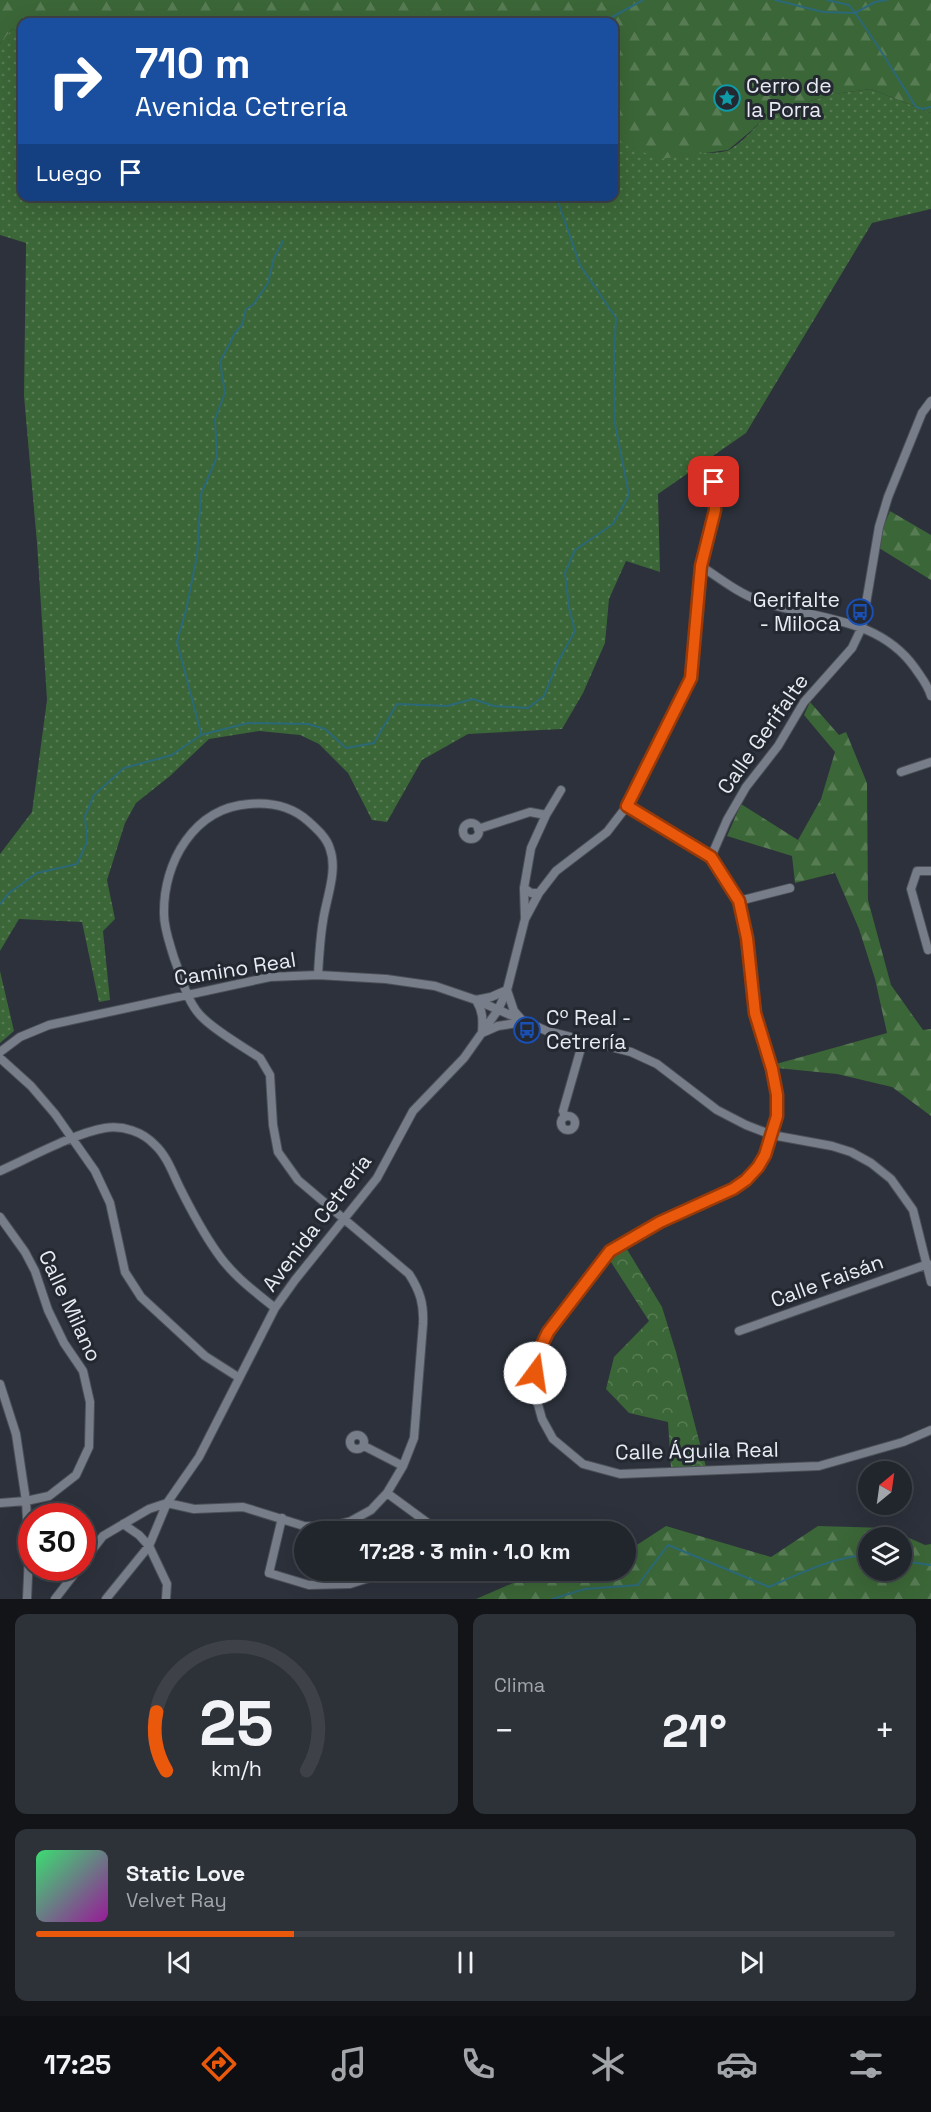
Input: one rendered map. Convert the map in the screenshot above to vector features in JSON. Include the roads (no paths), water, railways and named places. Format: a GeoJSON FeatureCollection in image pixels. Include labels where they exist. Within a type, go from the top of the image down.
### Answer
{"type":"FeatureCollection","features":[{"type":"Feature","properties":{"kind":"street","name":"Calle Gerifalte"},"geometry":{"type":"LineString","coordinates":[[711,857],[727,820],[746,787],[778,746],[804,702],[852,648],[862,627],[879,527],[906,450],[922,413],[931,401]]}},
{"type":"Feature","properties":{"kind":"street","name":"Avenida Cetrería"},"geometry":{"type":"LineString","coordinates":[[106,1599],[149,1546],[167,1503],[199,1457],[275,1308],[377,1178],[413,1112],[464,1058],[498,1010],[507,990],[525,919],[539,893],[556,871],[607,832],[627,806],[691,678],[701,566],[715,510],[714,482],[706,463]]}},
{"type":"Feature","properties":{"kind":"street"},"geometry":{"type":"LineString","coordinates":[[701,566],[741,593],[760,601],[862,627],[904,652],[928,687],[931,696]]}},
{"type":"Feature","properties":{"kind":"street"},"geometry":{"type":"LineString","coordinates":[[902,772],[931,762]]}},
{"type":"Feature","properties":{"kind":"street"},"geometry":{"type":"LineString","coordinates":[[525,919],[524,888],[531,848],[561,790]]}},
{"type":"Feature","properties":{"kind":"street"},"geometry":{"type":"LineString","coordinates":[[96,1545],[103,1536],[123,1524],[149,1509],[167,1503],[194,1509],[243,1507],[304,1526],[328,1527],[351,1521],[371,1510],[387,1492],[403,1466],[414,1438],[424,1306],[418,1287],[409,1274],[298,1180],[278,1152],[273,1125],[270,1075],[260,1058],[203,1018],[187,994],[168,938],[164,916],[164,897],[171,866],[179,849],[199,824],[238,804],[260,803],[286,806],[319,831],[330,848],[333,866],[323,921],[318,975]]}},
{"type":"Feature","properties":{"kind":"street","name":"Calle Águila Real"},"geometry":{"type":"LineString","coordinates":[[627,806],[711,857],[739,901],[747,938],[755,1013],[772,1069],[777,1095],[777,1116],[765,1155],[746,1180],[733,1189],[660,1222],[610,1251],[558,1317],[539,1351],[535,1373],[536,1396],[542,1419],[553,1438],[583,1464],[620,1474],[819,1466],[903,1442],[931,1430]]}},
{"type":"Feature","properties":{"kind":"street"},"geometry":{"type":"LineString","coordinates":[[478,829],[530,812],[546,816]]}},
{"type":"Feature","properties":{"kind":"street"},"geometry":{"type":"LineString","coordinates":[[928,950],[911,889],[917,872],[931,871]]}},
{"type":"Feature","properties":{"kind":"street"},"geometry":{"type":"LineString","coordinates":[[524,888],[531,893],[539,893]]}},
{"type":"Feature","properties":{"kind":"street"},"geometry":{"type":"LineString","coordinates":[[739,901],[790,888]]}},
{"type":"Feature","properties":{"kind":"street","name":"Camino Real"},"geometry":{"type":"LineString","coordinates":[[0,1052],[20,1037],[49,1025],[270,978],[318,975],[415,982],[435,986],[476,1000],[547,1032],[631,1052],[657,1064],[717,1110],[746,1125],[772,1135],[832,1146],[851,1152],[872,1163],[891,1179],[913,1210],[931,1282]]}},
{"type":"Feature","properties":{"kind":"street"},"geometry":{"type":"LineString","coordinates":[[507,990],[514,1011],[523,1022],[498,1026],[482,1033],[481,1008],[476,1000],[507,990]]}},
{"type":"Feature","properties":{"kind":"street"},"geometry":{"type":"LineString","coordinates":[[565,1117],[563,1112],[583,1041]]}},
{"type":"Feature","properties":{"kind":"street"},"geometry":{"type":"LineString","coordinates":[[0,1058],[31,1086],[55,1114],[95,1171],[110,1203],[125,1272],[141,1298],[205,1356],[238,1377]]}},
{"type":"Feature","properties":{"kind":"street"},"geometry":{"type":"LineString","coordinates":[[0,1171],[72,1139],[104,1128],[117,1128],[144,1136],[163,1153],[195,1217],[217,1253],[245,1285],[275,1308]]}},
{"type":"Feature","properties":{"kind":"street","name":"Calle Milano"},"geometry":{"type":"LineString","coordinates":[[0,1216],[35,1271],[48,1310],[64,1343],[83,1371],[90,1402],[89,1447],[76,1475],[49,1496],[0,1503]]}},
{"type":"Feature","properties":{"kind":"street","name":"Calle Faisán"},"geometry":{"type":"LineString","coordinates":[[739,1331],[928,1264]]}},
{"type":"Feature","properties":{"kind":"street"},"geometry":{"type":"LineString","coordinates":[[0,1384],[16,1434],[26,1501],[29,1554],[27,1599]]}},
{"type":"Feature","properties":{"kind":"street"},"geometry":{"type":"LineString","coordinates":[[364,1446],[403,1466]]}},
{"type":"Feature","properties":{"kind":"street"},"geometry":{"type":"LineString","coordinates":[[387,1492],[425,1521]]}},
{"type":"Feature","properties":{"kind":"street"},"geometry":{"type":"LineString","coordinates":[[282,1518],[269,1573],[294,1580]]}},
{"type":"Feature","properties":{"kind":"street"},"geometry":{"type":"LineString","coordinates":[[123,1524],[139,1535],[149,1546],[167,1584],[166,1599]]}},
{"type":"Feature","properties":{"kind":"street"},"geometry":{"type":"LineString","coordinates":[[55,1599],[69,1581]]}},
{"type":"Feature","properties":{"kind":"street"},"geometry":{"type":"LineString","coordinates":[[296,1581],[309,1585],[350,1584],[359,1581]]}},
{"type":"Feature","properties":{"kind":"waterway"},"geometry":{"type":"LineString","coordinates":[[610,18],[643,0]]}},
{"type":"Feature","properties":{"kind":"waterway"},"geometry":{"type":"LineString","coordinates":[[775,0],[823,12],[855,13],[875,2],[887,0]]}},
{"type":"Feature","properties":{"kind":"waterway"},"geometry":{"type":"LineString","coordinates":[[827,0],[849,5],[916,107],[923,109],[931,107]]}},
{"type":"Feature","properties":{"kind":"waterway"},"geometry":{"type":"LineString","coordinates":[[0,904],[9,893],[37,873],[77,864],[87,842],[85,816],[94,795],[124,768],[172,755],[201,735],[248,723],[308,724],[325,729],[346,748],[374,743],[397,704],[447,706],[473,699],[494,706],[528,708],[544,696],[559,660],[575,631],[569,608],[565,573],[575,550],[613,524],[629,495],[615,424],[616,318],[580,265],[558,201]]}},
{"type":"Feature","properties":{"kind":"waterway"},"geometry":{"type":"LineString","coordinates":[[201,733],[177,642],[197,556],[201,494],[217,457],[215,419],[225,393],[220,362],[235,333],[242,325],[246,309],[253,305],[268,283],[274,258],[283,241]]}},
{"type":"Feature","properties":{"kind":"waterway"},"geometry":{"type":"LineString","coordinates":[[552,1599],[585,1589],[638,1585],[668,1545],[769,1587],[832,1562],[858,1556]]}},
{"type":"Feature","properties":{"kind":"waterway"},"geometry":{"type":"LineString","coordinates":[[912,1562],[931,1565]]}},
{"type":"Feature","properties":{"kind":"place","name":"Cerro de la Porra"},"geometry":{"type":"Point","coordinates":[727,98]}},
{"type":"Feature","properties":{"kind":"place","name":"Gerifalte - Miloca"},"geometry":{"type":"Point","coordinates":[860,612]}},
{"type":"Feature","properties":{"kind":"place","name":"Cº Real - Cetrería"},"geometry":{"type":"Point","coordinates":[527,1030]}}]}
